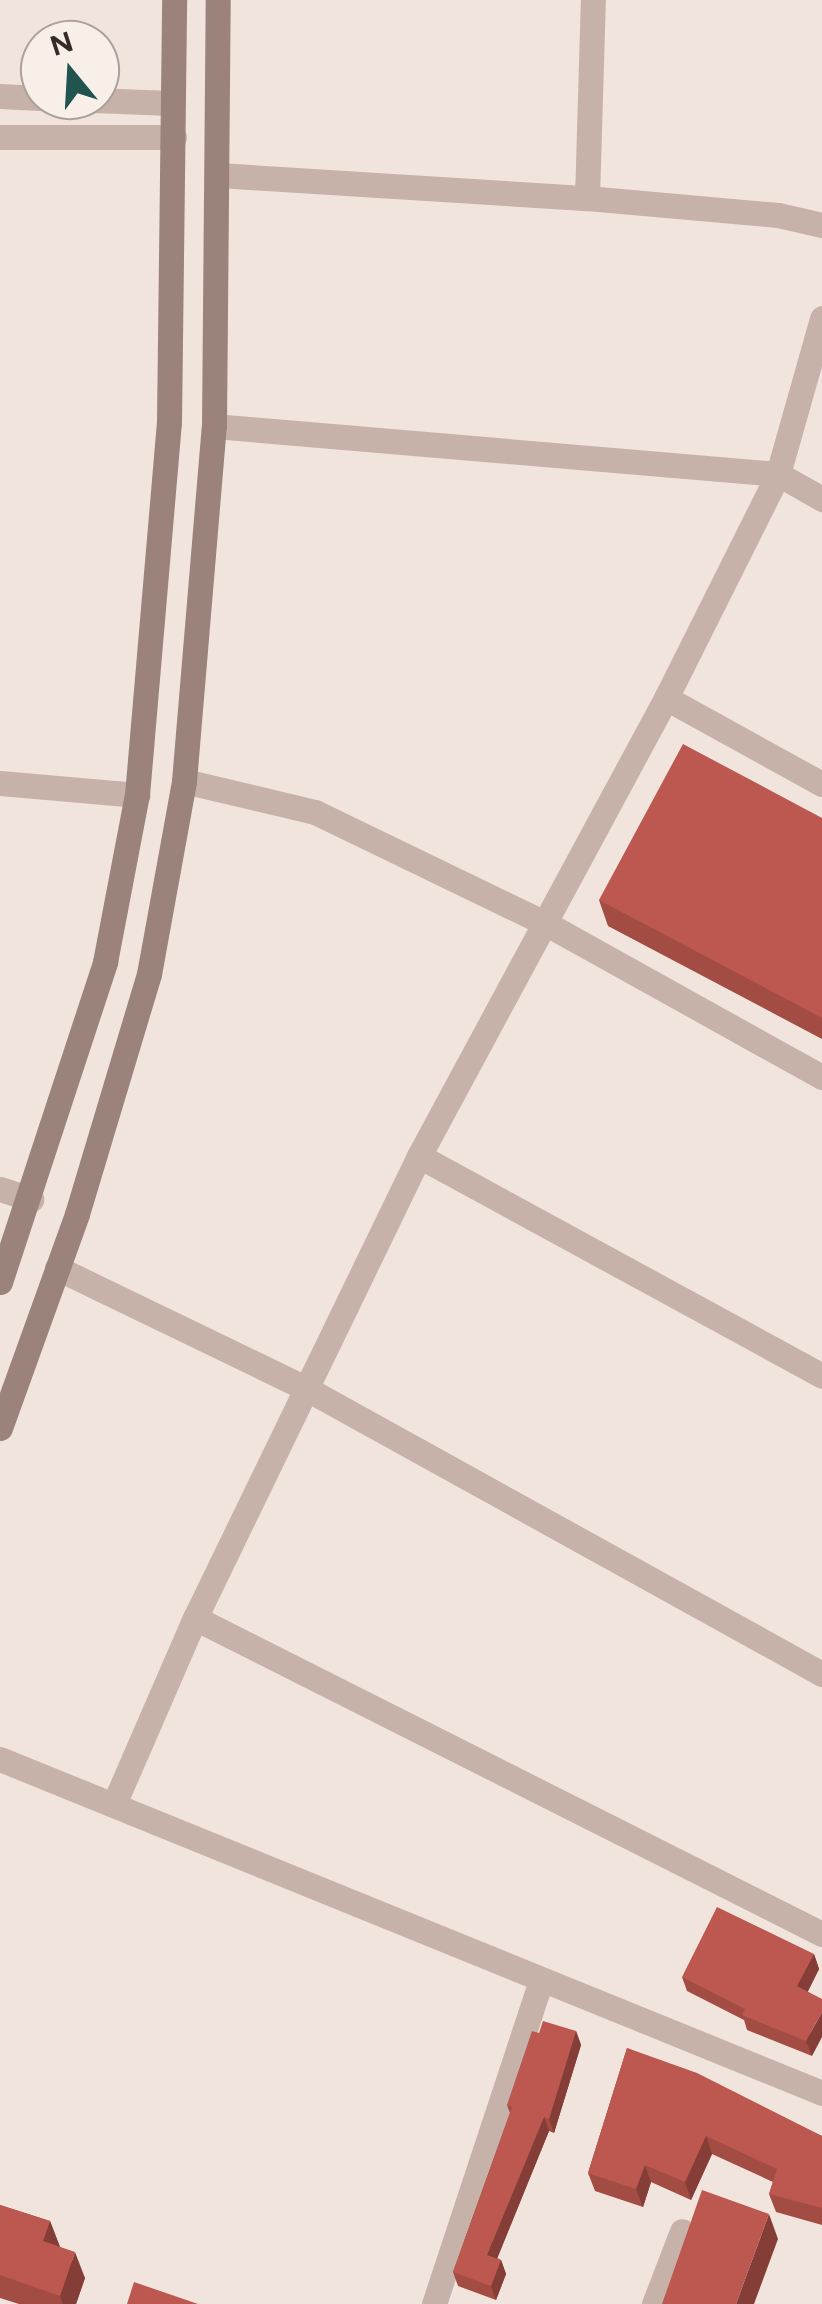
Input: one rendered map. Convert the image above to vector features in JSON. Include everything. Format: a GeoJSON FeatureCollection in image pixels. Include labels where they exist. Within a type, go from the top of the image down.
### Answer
{"type":"FeatureCollection","features":[{"type":"Feature","properties":{"kind":"main road"},"geometry":{"type":"LineString","coordinates":[[0,1282],[31,1199],[105,962],[137,795],[169,422],[174,0]]}},
{"type":"Feature","properties":{"kind":"main road"},"geometry":{"type":"LineString","coordinates":[[0,1428],[58,1268],[149,974],[184,781],[214,426],[218,0]]}},
{"type":"Feature","properties":{"kind":"street"},"geometry":{"type":"LineString","coordinates":[[587,198],[593,0]]}},
{"type":"Feature","properties":{"kind":"street"},"geometry":{"type":"LineString","coordinates":[[120,101],[172,103]]}},
{"type":"Feature","properties":{"kind":"street"},"geometry":{"type":"LineString","coordinates":[[0,137],[174,137]]}},
{"type":"Feature","properties":{"kind":"street"},"geometry":{"type":"LineString","coordinates":[[218,175],[587,198],[778,215],[822,225]]}},
{"type":"Feature","properties":{"kind":"street"},"geometry":{"type":"LineString","coordinates":[[114,1804],[195,1618],[419,1156],[666,698],[778,474],[822,318]]}},
{"type":"Feature","properties":{"kind":"street"},"geometry":{"type":"LineString","coordinates":[[214,426],[778,474],[822,499]]}},
{"type":"Feature","properties":{"kind":"street"},"geometry":{"type":"LineString","coordinates":[[666,698],[822,784]]}},
{"type":"Feature","properties":{"kind":"street"},"geometry":{"type":"LineString","coordinates":[[184,781],[315,812],[545,923],[822,1077]]}},
{"type":"Feature","properties":{"kind":"street"},"geometry":{"type":"LineString","coordinates":[[0,784],[137,795]]}},
{"type":"Feature","properties":{"kind":"street"},"geometry":{"type":"LineString","coordinates":[[419,1156],[822,1376]]}},
{"type":"Feature","properties":{"kind":"street"},"geometry":{"type":"LineString","coordinates":[[0,1188],[31,1199]]}},
{"type":"Feature","properties":{"kind":"street"},"geometry":{"type":"LineString","coordinates":[[58,1268],[307,1389],[822,1674]]}},
{"type":"Feature","properties":{"kind":"street"},"geometry":{"type":"LineString","coordinates":[[195,1618],[822,1934]]}},
{"type":"Feature","properties":{"kind":"street"},"geometry":{"type":"LineString","coordinates":[[0,1759],[822,2093]]}},
{"type":"Feature","properties":{"kind":"street"},"geometry":{"type":"LineString","coordinates":[[434,2304],[541,1980]]}},
{"type":"Feature","properties":{"kind":"street"},"geometry":{"type":"LineString","coordinates":[[654,2304],[682,2230]]}},
{"type":"Feature","properties":{"kind":"building"},"geometry":{"type":"Polygon","coordinates":[[[683,744],[822,818],[822,1018],[599,900],[683,744]]]}},
{"type":"Feature","properties":{"kind":"building"},"geometry":{"type":"Polygon","coordinates":[[[717,1907],[814,1954],[797,1986],[822,1999],[822,2012],[806,2041],[742,2015],[745,2009],[682,1977],[717,1907]]]}},
{"type":"Feature","properties":{"kind":"building"},"geometry":{"type":"Polygon","coordinates":[[[543,2021],[576,2031],[549,2119],[544,2117],[487,2255],[501,2260],[491,2286],[453,2272],[512,2107],[507,2105],[532,2031],[539,2033],[543,2021]]]}},
{"type":"Feature","properties":{"kind":"building"},"geometry":{"type":"Polygon","coordinates":[[[627,2048],[697,2073],[822,2136],[822,2208],[769,2194],[777,2169],[706,2136],[685,2182],[645,2165],[636,2189],[588,2173],[627,2048]]]}},
{"type":"Feature","properties":{"kind":"building"},"geometry":{"type":"Polygon","coordinates":[[[702,2190],[769,2214],[736,2304],[662,2304],[702,2190]]]}},
{"type":"Feature","properties":{"kind":"building"},"geometry":{"type":"Polygon","coordinates":[[[0,2205],[50,2221],[43,2241],[75,2252],[60,2296],[0,2275],[0,2205]]]}},
{"type":"Feature","properties":{"kind":"building"},"geometry":{"type":"Polygon","coordinates":[[[134,2282],[198,2304],[127,2304],[134,2282]]]}}]}
